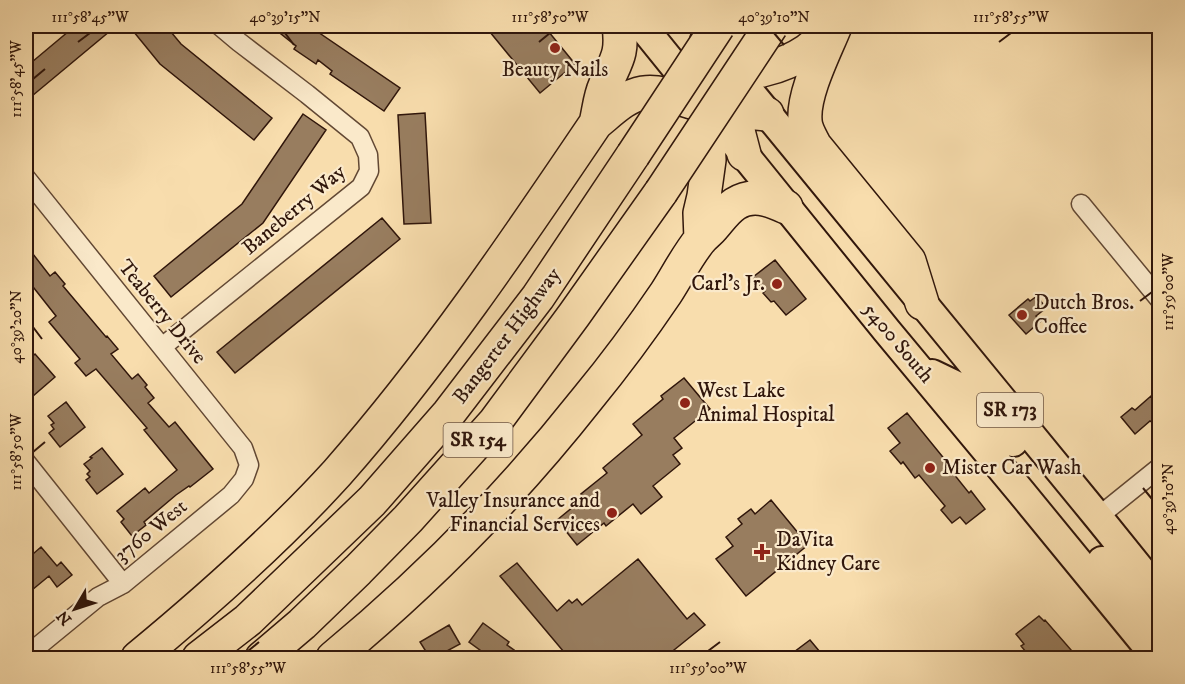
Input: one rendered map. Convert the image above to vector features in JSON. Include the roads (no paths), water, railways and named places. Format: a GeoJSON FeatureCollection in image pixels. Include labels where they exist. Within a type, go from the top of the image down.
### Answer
{"type":"FeatureCollection","features":[{"type":"Feature","properties":{"kind":"highway"},"geometry":{"type":"LineString","coordinates":[[597,123],[604,87],[618,58],[621,40],[619,26]]}},
{"type":"Feature","properties":{"kind":"highway","name":"Bangerter Highway"},"geometry":{"type":"LineString","coordinates":[[262,658],[302,624],[358,570],[408,519],[495,422],[661,192],[771,26]]}},
{"type":"Feature","properties":{"kind":"highway"},"geometry":{"type":"LineString","coordinates":[[707,73],[759,70],[793,59],[808,50],[830,26]]}},
{"type":"Feature","properties":{"kind":"highway"},"geometry":{"type":"LineString","coordinates":[[835,26],[812,81],[804,120],[815,146],[909,261],[922,303]]}},
{"type":"Feature","properties":{"kind":"highway"},"geometry":{"type":"LineString","coordinates":[[712,29],[707,73],[736,110],[744,154]]}},
{"type":"Feature","properties":{"kind":"highway","name":"Bangerter Highway"},"geometry":{"type":"LineString","coordinates":[[199,658],[248,620],[372,501],[449,413],[538,297],[633,155],[712,29]]}},
{"type":"Feature","properties":{"kind":"highway"},"geometry":{"type":"LineString","coordinates":[[138,658],[219,589],[264,546],[328,482],[368,437],[489,279],[597,123],[629,98],[642,93],[656,93],[736,110]]}},
{"type":"Feature","properties":{"kind":"highway"},"geometry":{"type":"LineString","coordinates":[[701,239],[700,213],[710,160],[736,110]]}},
{"type":"Feature","properties":{"kind":"highway"},"geometry":{"type":"LineString","coordinates":[[333,658],[450,552],[546,449],[627,347],[701,239],[728,210],[742,200],[751,198],[762,198],[786,207]]}},
{"type":"Feature","properties":{"kind":"main road","name":"5400 South"},"geometry":{"type":"LineString","coordinates":[[642,26],[707,73],[736,110],[922,303],[1160,594]]}},
{"type":"Feature","properties":{"kind":"main road","name":"5400 South"},"geometry":{"type":"LineString","coordinates":[[744,154],[1157,658]]}},
{"type":"Feature","properties":{"kind":"main road"},"geometry":{"type":"LineString","coordinates":[[917,366],[957,386],[997,423],[1051,490],[1098,517]]}},
{"type":"Feature","properties":{"kind":"main road"},"geometry":{"type":"LineString","coordinates":[[1040,515],[1083,536],[1126,589],[1160,623]]}},
{"type":"Feature","properties":{"kind":"street","name":"Baneberry Way"},"geometry":{"type":"LineString","coordinates":[[162,347],[361,187],[369,171],[368,155],[360,137],[220,26]]}},
{"type":"Feature","properties":{"kind":"street","name":"Teaberry Drive"},"geometry":{"type":"LineString","coordinates":[[26,178],[243,448],[249,465],[244,479]]}},
{"type":"Feature","properties":{"kind":"street"},"geometry":{"type":"LineString","coordinates":[[1081,204],[1160,300]]}},
{"type":"Feature","properties":{"kind":"street"},"geometry":{"type":"LineString","coordinates":[[26,462],[123,584]]}},
{"type":"Feature","properties":{"kind":"street"},"geometry":{"type":"LineString","coordinates":[[1098,517],[1160,466]]}},
{"type":"Feature","properties":{"kind":"street","name":"3760 West"},"geometry":{"type":"LineString","coordinates":[[26,656],[98,597],[123,584],[231,495],[244,479]]}},
{"type":"Feature","properties":{"kind":"place","name":"Beauty Nails"},"geometry":{"type":"Point","coordinates":[555,48]}},
{"type":"Feature","properties":{"kind":"place","name":"Carl's Jr."},"geometry":{"type":"Point","coordinates":[777,284]}},
{"type":"Feature","properties":{"kind":"place","name":"Dutch Bros. Coffee"},"geometry":{"type":"Point","coordinates":[1022,315]}},
{"type":"Feature","properties":{"kind":"place","name":"West Lake Animal Hospital"},"geometry":{"type":"Point","coordinates":[685,403]}},
{"type":"Feature","properties":{"kind":"place","name":"Mister Car Wash"},"geometry":{"type":"Point","coordinates":[930,468]}},
{"type":"Feature","properties":{"kind":"place","name":"Valley Insurance and Financial Services"},"geometry":{"type":"Point","coordinates":[612,513]}},
{"type":"Feature","properties":{"kind":"place","name":"DaVita Kidney Care"},"geometry":{"type":"Point","coordinates":[762,552]}}]}
